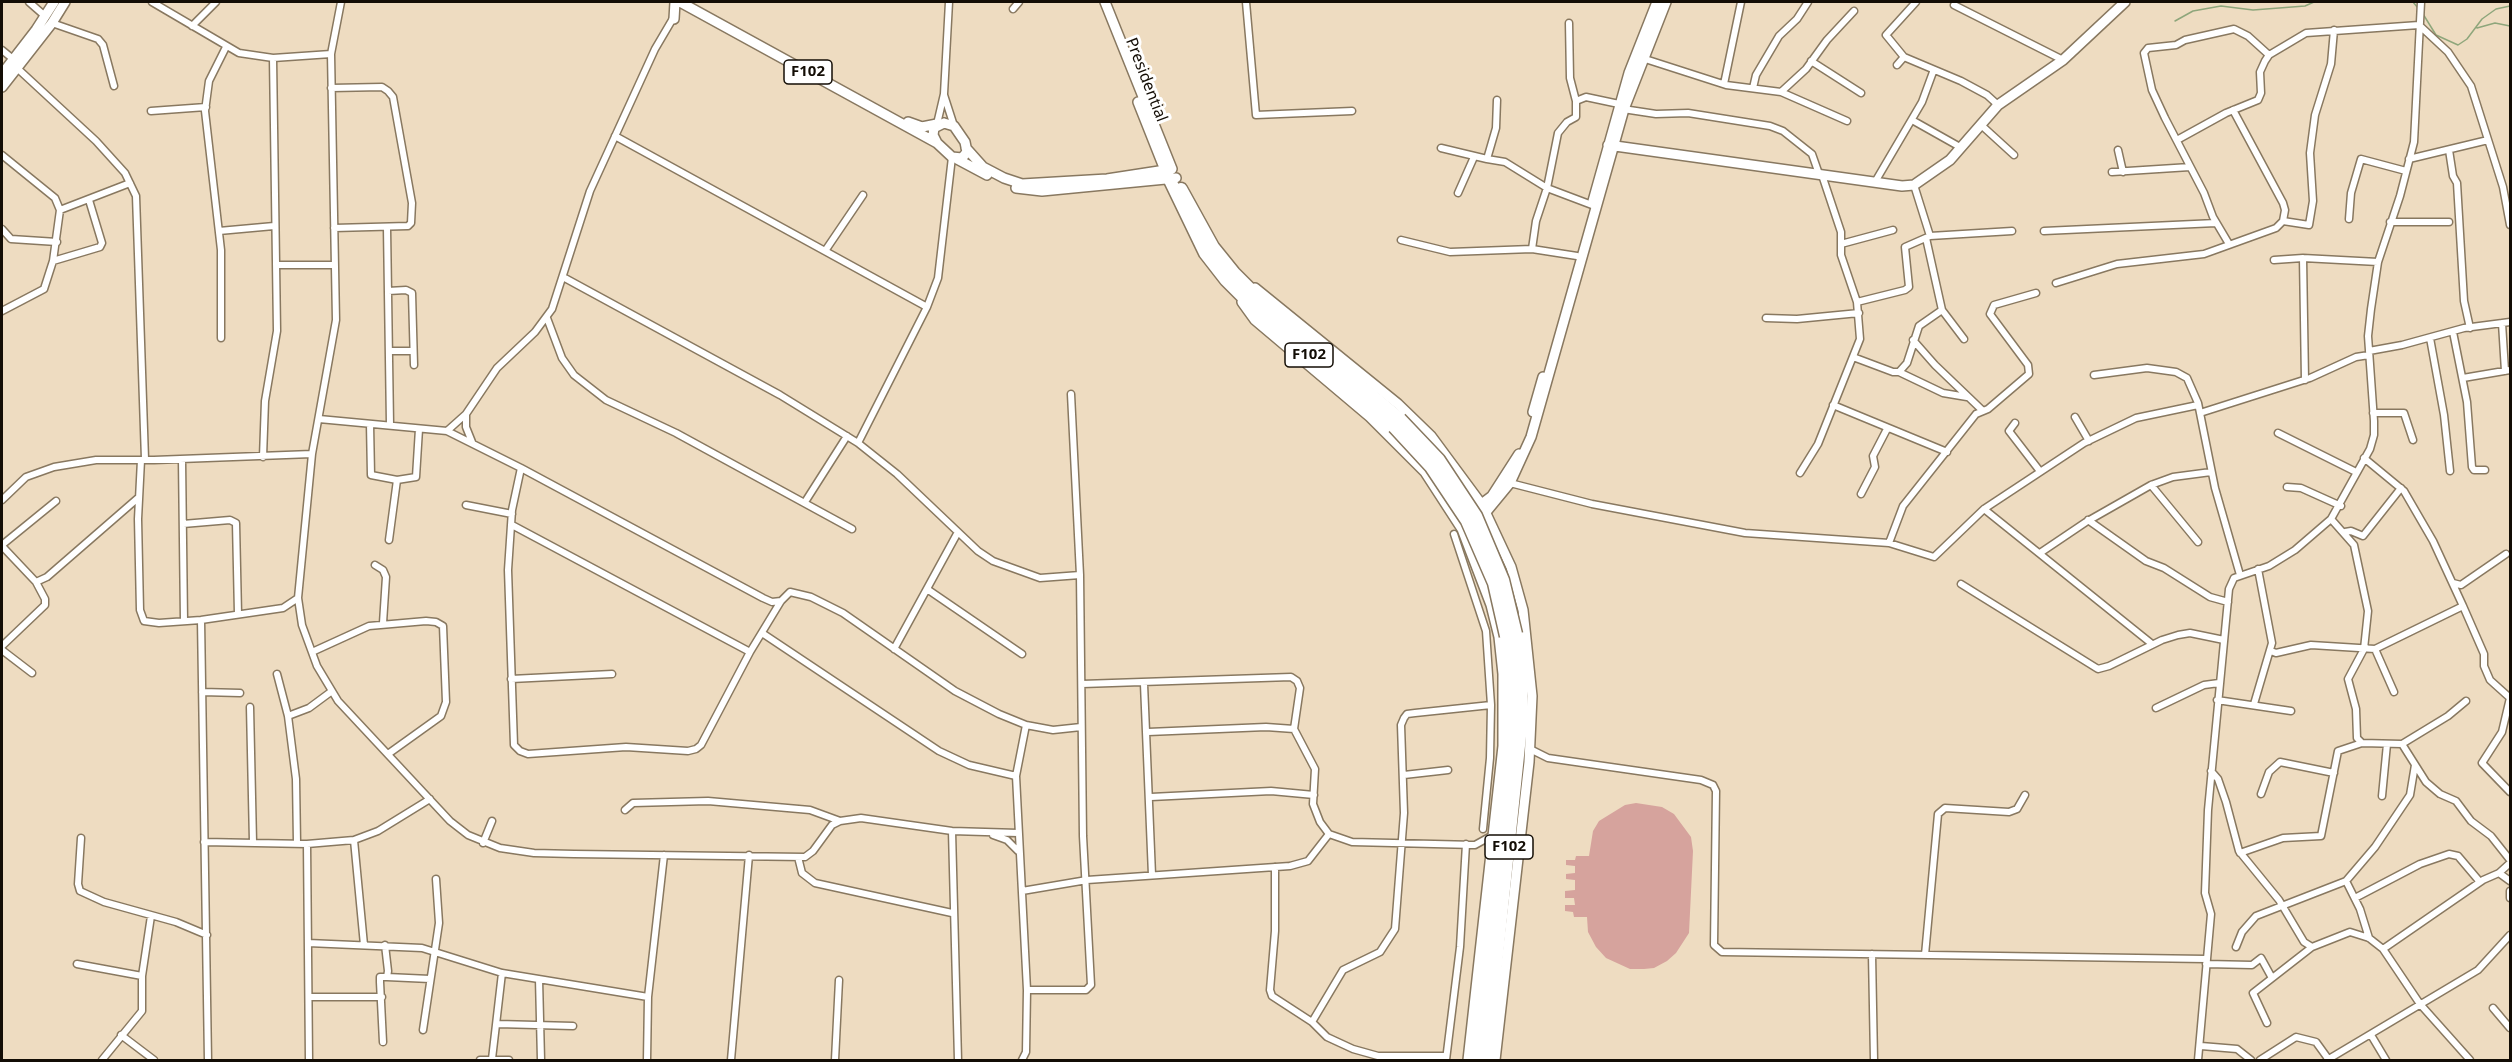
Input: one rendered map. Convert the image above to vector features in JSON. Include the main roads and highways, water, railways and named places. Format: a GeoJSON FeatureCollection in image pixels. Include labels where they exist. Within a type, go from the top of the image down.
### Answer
{"type":"FeatureCollection","features":[{"type":"Feature","properties":{"kind":"highway","name":"F102"},"geometry":{"type":"LineString","coordinates":[[1170,174],[1230,277],[1269,308],[1438,460],[1476,516],[1503,580],[1521,682],[1522,717],[1484,1054]]}},
{"type":"Feature","properties":{"kind":"main road"},"geometry":{"type":"LineString","coordinates":[[49,20],[54,2]]}},
{"type":"Feature","properties":{"kind":"main road"},"geometry":{"type":"LineString","coordinates":[[2,87],[15,63],[65,2]]}},
{"type":"Feature","properties":{"kind":"main road"},"geometry":{"type":"LineString","coordinates":[[674,19],[680,2]]}},
{"type":"Feature","properties":{"kind":"main road","name":"F102"},"geometry":{"type":"LineString","coordinates":[[680,2],[937,143],[955,158],[1002,183],[1031,191],[1170,174]]}},
{"type":"Feature","properties":{"kind":"main road","name":"F102"},"geometry":{"type":"LineString","coordinates":[[695,2],[906,121],[922,127],[937,124],[954,126],[966,148]]}},
{"type":"Feature","properties":{"kind":"main road","name":"Presidential"},"geometry":{"type":"LineString","coordinates":[[1099,2],[1170,174]]}},
{"type":"Feature","properties":{"kind":"main road"},"geometry":{"type":"LineString","coordinates":[[966,148],[983,167],[1022,184],[1170,174],[1105,2]]}},
{"type":"Feature","properties":{"kind":"main road"},"geometry":{"type":"LineString","coordinates":[[1458,531],[1487,514],[1510,483],[1526,452],[1612,145],[1620,107],[1637,50],[1658,2]]}},
{"type":"Feature","properties":{"kind":"main road"},"geometry":{"type":"LineString","coordinates":[[1620,107],[1666,2]]}},
{"type":"Feature","properties":{"kind":"main road"},"geometry":{"type":"LineString","coordinates":[[1612,145],[1820,175],[1914,185],[1941,167],[1998,105],[2062,60],[2121,2]]}},
{"type":"Feature","properties":{"kind":"main road"},"geometry":{"type":"LineString","coordinates":[[2,74],[15,63]]}},
{"type":"Feature","properties":{"kind":"main road"},"geometry":{"type":"LineString","coordinates":[[937,124],[933,135],[937,143]]}},
{"type":"Feature","properties":{"kind":"main road"},"geometry":{"type":"LineString","coordinates":[[1457,519],[1482,505],[1492,496],[1521,450],[1592,205],[1612,145]]}},
{"type":"Feature","properties":{"kind":"main road"},"geometry":{"type":"LineString","coordinates":[[955,158],[965,156],[966,148]]}},
{"type":"Feature","properties":{"kind":"main road"},"geometry":{"type":"LineString","coordinates":[[1230,277],[1272,301],[1398,404],[1431,435],[1482,505],[1511,567],[1523,610],[1532,696],[1530,749],[1484,1054]]}},
{"type":"Feature","properties":{"kind":"main road"},"geometry":{"type":"LineString","coordinates":[[1230,277],[1255,320],[1401,445],[1425,472],[1457,519],[1458,531],[1491,605],[1499,637],[1503,674],[1503,746],[1491,855],[1484,1054]]}},
{"type":"Feature","properties":{"kind":"main road"},"geometry":{"type":"LineString","coordinates":[[1468,1060],[1484,1054]]}},
{"type":"Feature","properties":{"kind":"waterway"},"geometry":{"type":"LineString","coordinates":[[2175,21],[2193,11],[2221,6],[2253,10],[2305,6],[2314,2]]}},
{"type":"Feature","properties":{"kind":"waterway"},"geometry":{"type":"LineString","coordinates":[[2413,2],[2418,8]]}},
{"type":"Feature","properties":{"kind":"waterway"},"geometry":{"type":"LineString","coordinates":[[2423,14],[2436,35],[2458,45],[2467,39],[2482,19],[2496,9],[2510,6]]}},
{"type":"Feature","properties":{"kind":"waterway"},"geometry":{"type":"LineString","coordinates":[[2477,28],[2495,23],[2510,26]]}}]}
